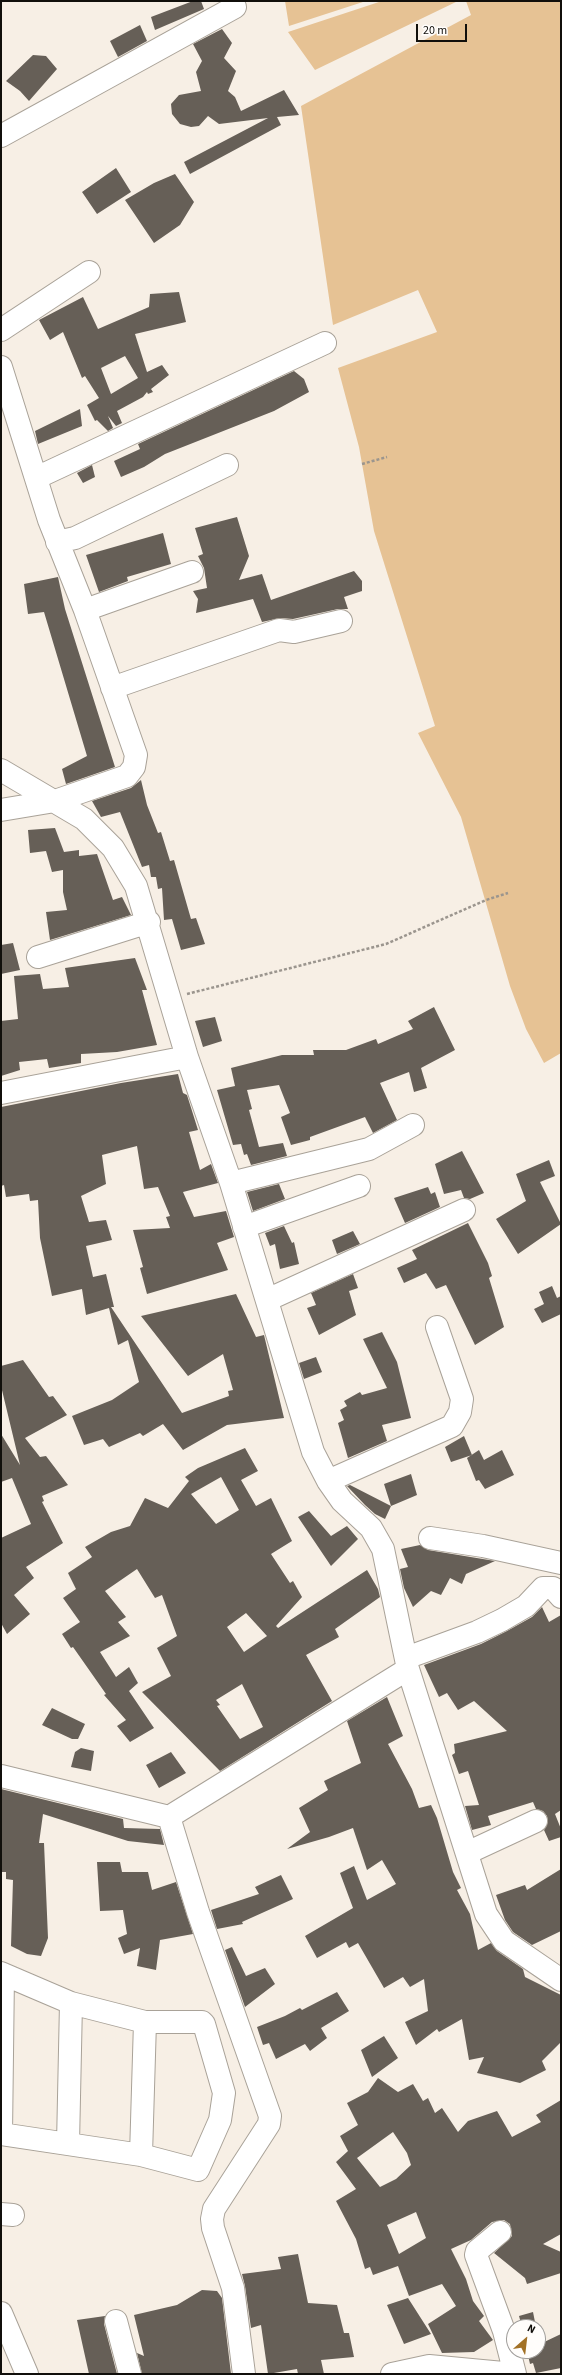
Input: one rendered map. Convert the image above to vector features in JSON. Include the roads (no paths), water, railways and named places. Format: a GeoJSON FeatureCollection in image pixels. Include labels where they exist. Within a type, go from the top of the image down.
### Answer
{"type":"FeatureCollection","features":[{"type":"Feature","properties":{"kind":"street"},"geometry":{"type":"LineString","coordinates":[[1,136],[235,7]]}},
{"type":"Feature","properties":{"kind":"street"},"geometry":{"type":"LineString","coordinates":[[1,330],[89,272]]}},
{"type":"Feature","properties":{"kind":"street"},"geometry":{"type":"LineString","coordinates":[[36,478],[325,343]]}},
{"type":"Feature","properties":{"kind":"street"},"geometry":{"type":"LineString","coordinates":[[1,367],[57,542],[85,610],[136,755],[134,767],[127,776],[55,801],[1,810]]}},
{"type":"Feature","properties":{"kind":"street"},"geometry":{"type":"LineString","coordinates":[[57,542],[75,538],[227,465]]}},
{"type":"Feature","properties":{"kind":"street"},"geometry":{"type":"LineString","coordinates":[[85,610],[192,572]]}},
{"type":"Feature","properties":{"kind":"street"},"geometry":{"type":"LineString","coordinates":[[112,688],[279,630],[294,632],[341,621]]}},
{"type":"Feature","properties":{"kind":"street"},"geometry":{"type":"LineString","coordinates":[[1,770],[55,801],[84,820],[113,848],[136,886],[149,922],[186,1057],[231,1183],[313,1452],[328,1481],[342,1502],[371,1528],[383,1549],[407,1664],[486,1914],[504,1941],[561,1980]]}},
{"type":"Feature","properties":{"kind":"street"},"geometry":{"type":"LineString","coordinates":[[38,957],[149,922]]}},
{"type":"Feature","properties":{"kind":"street"},"geometry":{"type":"LineString","coordinates":[[1,1093],[186,1057]]}},
{"type":"Feature","properties":{"kind":"street"},"geometry":{"type":"LineString","coordinates":[[231,1183],[369,1149],[413,1126]]}},
{"type":"Feature","properties":{"kind":"street"},"geometry":{"type":"LineString","coordinates":[[244,1227],[359,1186]]}},
{"type":"Feature","properties":{"kind":"street"},"geometry":{"type":"LineString","coordinates":[[267,1300],[464,1210]]}},
{"type":"Feature","properties":{"kind":"street"},"geometry":{"type":"LineString","coordinates":[[328,1481],[452,1426],[460,1412],[462,1400],[437,1327]]}},
{"type":"Feature","properties":{"kind":"street"},"geometry":{"type":"LineString","coordinates":[[430,1538],[483,1546],[561,1563]]}},
{"type":"Feature","properties":{"kind":"street"},"geometry":{"type":"LineString","coordinates":[[1,1776],[169,1817],[407,1664],[502,1620],[526,1606],[543,1588],[553,1588],[561,1597]]}},
{"type":"Feature","properties":{"kind":"street"},"geometry":{"type":"LineString","coordinates":[[169,1817],[198,1912],[270,2116],[269,2124],[214,2209],[212,2218],[213,2228],[233,2288],[244,2374]]}},
{"type":"Feature","properties":{"kind":"street"},"geometry":{"type":"LineString","coordinates":[[467,1853],[536,1821]]}},
{"type":"Feature","properties":{"kind":"street"},"geometry":{"type":"LineString","coordinates":[[2,1974],[71,2003],[145,2022],[199,2020],[204,2024],[224,2093],[220,2120],[198,2170],[141,2155],[1,2134],[2,1974]]}},
{"type":"Feature","properties":{"kind":"street"},"geometry":{"type":"LineString","coordinates":[[68,2144],[71,2003]]}},
{"type":"Feature","properties":{"kind":"street"},"geometry":{"type":"LineString","coordinates":[[141,2155],[145,2022]]}},
{"type":"Feature","properties":{"kind":"street"},"geometry":{"type":"LineString","coordinates":[[392,2374],[429,2366],[514,2374],[504,2331],[476,2255],[477,2250],[500,2232]]}},
{"type":"Feature","properties":{"kind":"street"},"geometry":{"type":"LineString","coordinates":[[1,2313],[27,2374]]}},
{"type":"Feature","properties":{"kind":"street"},"geometry":{"type":"LineString","coordinates":[[116,2320],[130,2374]]}}]}
